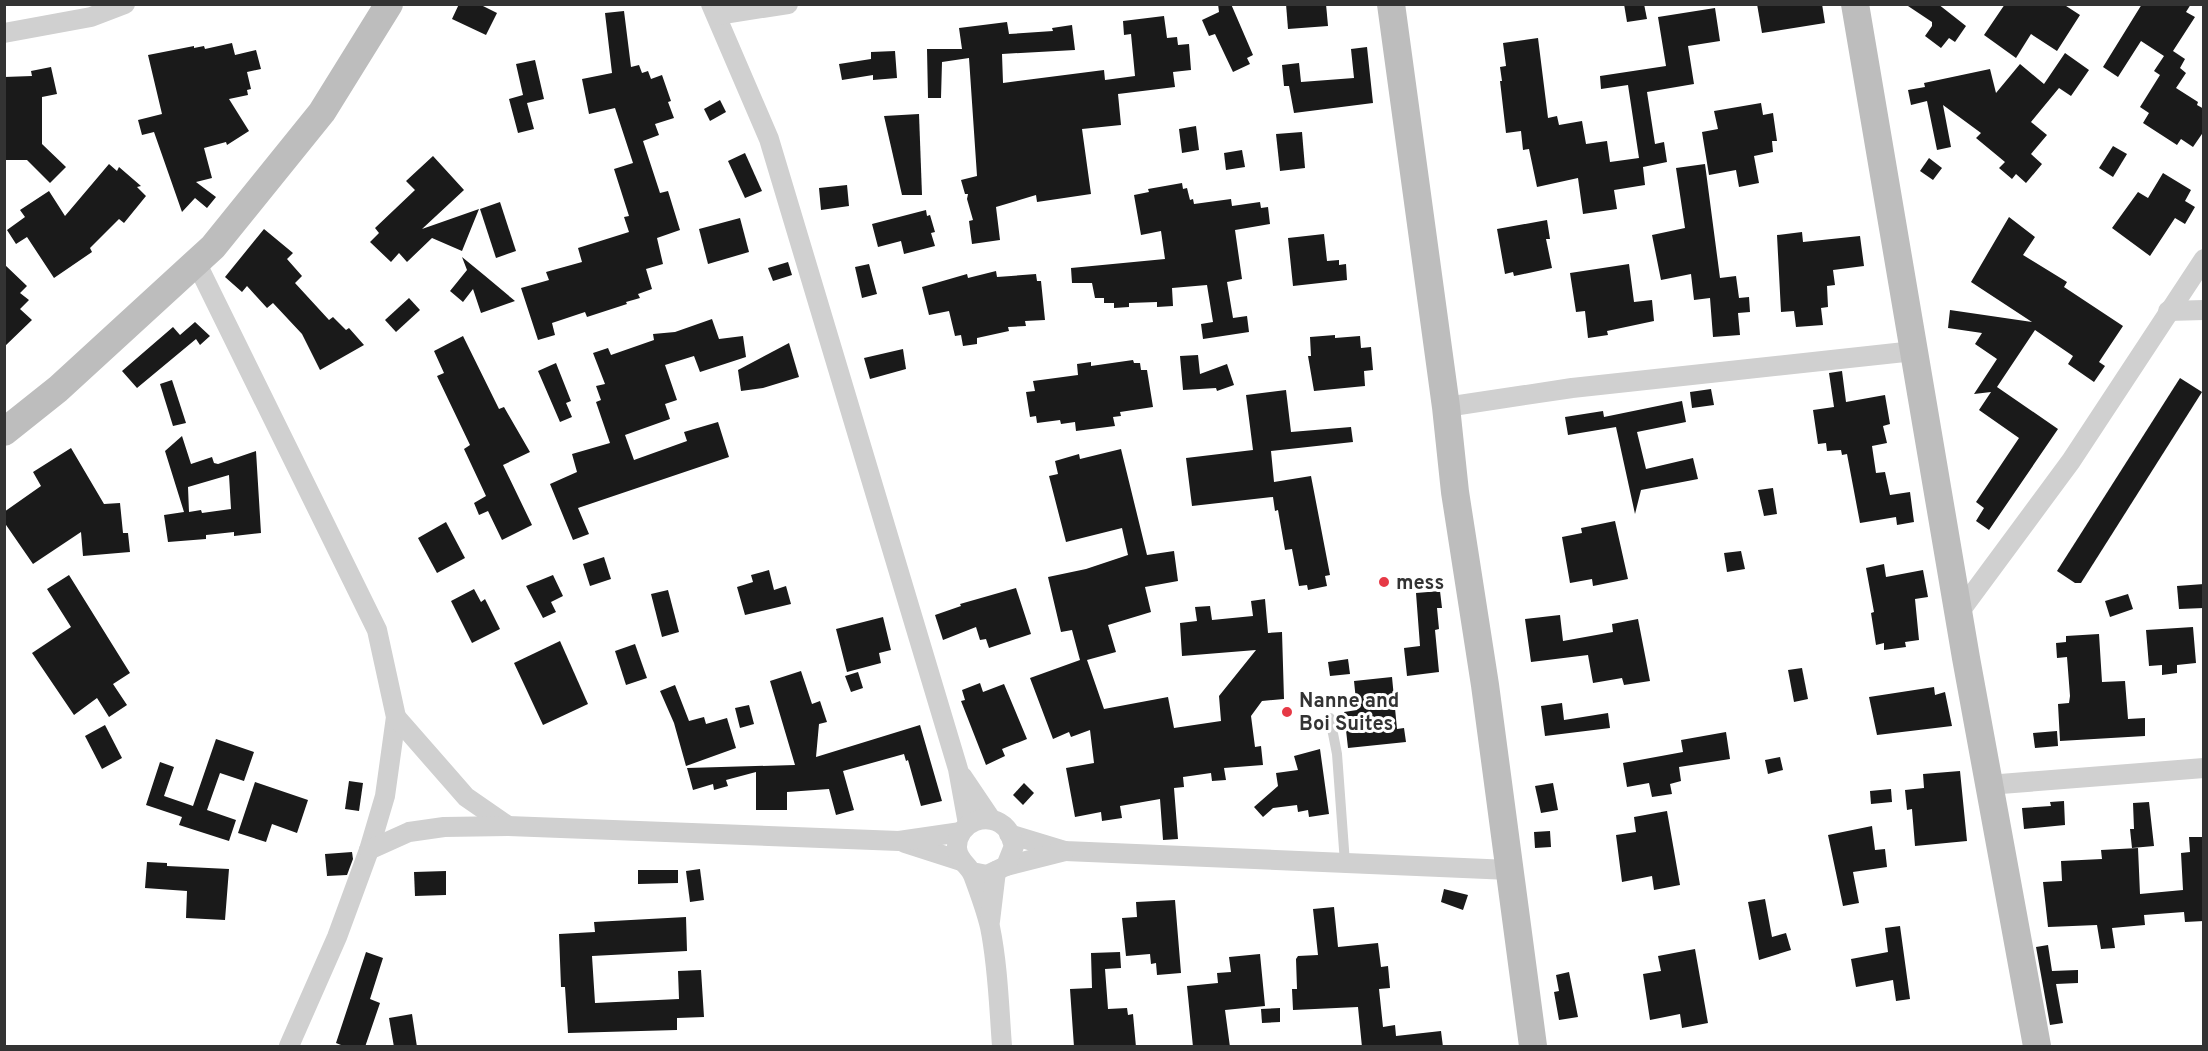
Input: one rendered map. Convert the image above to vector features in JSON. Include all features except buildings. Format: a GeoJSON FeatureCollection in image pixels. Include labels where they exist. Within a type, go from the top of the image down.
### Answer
{"type":"FeatureCollection","features":[{"type":"Feature","properties":{"kind":"street"},"geometry":{"type":"LineString","coordinates":[[4,33],[91,17],[125,4]]}},
{"type":"Feature","properties":{"kind":"street"},"geometry":{"type":"LineString","coordinates":[[4,432],[58,389],[197,264],[322,112],[389,4]]}},
{"type":"Feature","properties":{"kind":"street"},"geometry":{"type":"LineString","coordinates":[[788,4],[714,10],[770,139],[958,769],[965,828],[957,847],[990,927],[1002,1047]]}},
{"type":"Feature","properties":{"kind":"street"},"geometry":{"type":"LineString","coordinates":[[1391,4],[1446,407],[1455,492],[1510,870],[1533,1047]]}},
{"type":"Feature","properties":{"kind":"street"},"geometry":{"type":"LineString","coordinates":[[1855,4],[1988,786],[2037,1047]]}},
{"type":"Feature","properties":{"kind":"street"},"geometry":{"type":"LineString","coordinates":[[1958,614],[2071,461],[2204,259]]}},
{"type":"Feature","properties":{"kind":"street"},"geometry":{"type":"LineString","coordinates":[[197,264],[377,630],[396,717],[385,796],[369,850],[337,937],[289,1047]]}},
{"type":"Feature","properties":{"kind":"street"},"geometry":{"type":"LineString","coordinates":[[2168,312],[2204,310]]}},
{"type":"Feature","properties":{"kind":"street"},"geometry":{"type":"LineString","coordinates":[[1446,407],[1572,388],[1914,351]]}},
{"type":"Feature","properties":{"kind":"street"},"geometry":{"type":"LineString","coordinates":[[396,717],[466,797],[508,826]]}},
{"type":"Feature","properties":{"kind":"street"},"geometry":{"type":"LineString","coordinates":[[1988,786],[2204,768]]}},
{"type":"Feature","properties":{"kind":"street"},"geometry":{"type":"LineString","coordinates":[[958,769],[991,819],[1006,828],[1014,846],[1001,868],[990,927]]}},
{"type":"Feature","properties":{"kind":"street"},"geometry":{"type":"LineString","coordinates":[[369,850],[409,832],[444,827],[508,826],[899,841],[965,828],[979,819],[991,819]]}},
{"type":"Feature","properties":{"kind":"street"},"geometry":{"type":"LineString","coordinates":[[1009,834],[1065,851],[1510,870]]}},
{"type":"Feature","properties":{"kind":"street"},"geometry":{"type":"LineString","coordinates":[[899,841],[987,875],[1001,868],[1065,851]]}},
{"type":"Feature","properties":{"kind":"lane"},"geometry":{"type":"LineString","coordinates":[[1330,718],[1337,754],[1345,863]]}},
{"type":"Feature","properties":{"kind":"place","name":"mess"},"geometry":{"type":"Point","coordinates":[1384,582]}},
{"type":"Feature","properties":{"kind":"place","name":"Nanne and Boi Suites"},"geometry":{"type":"Point","coordinates":[1287,712]}}]}
